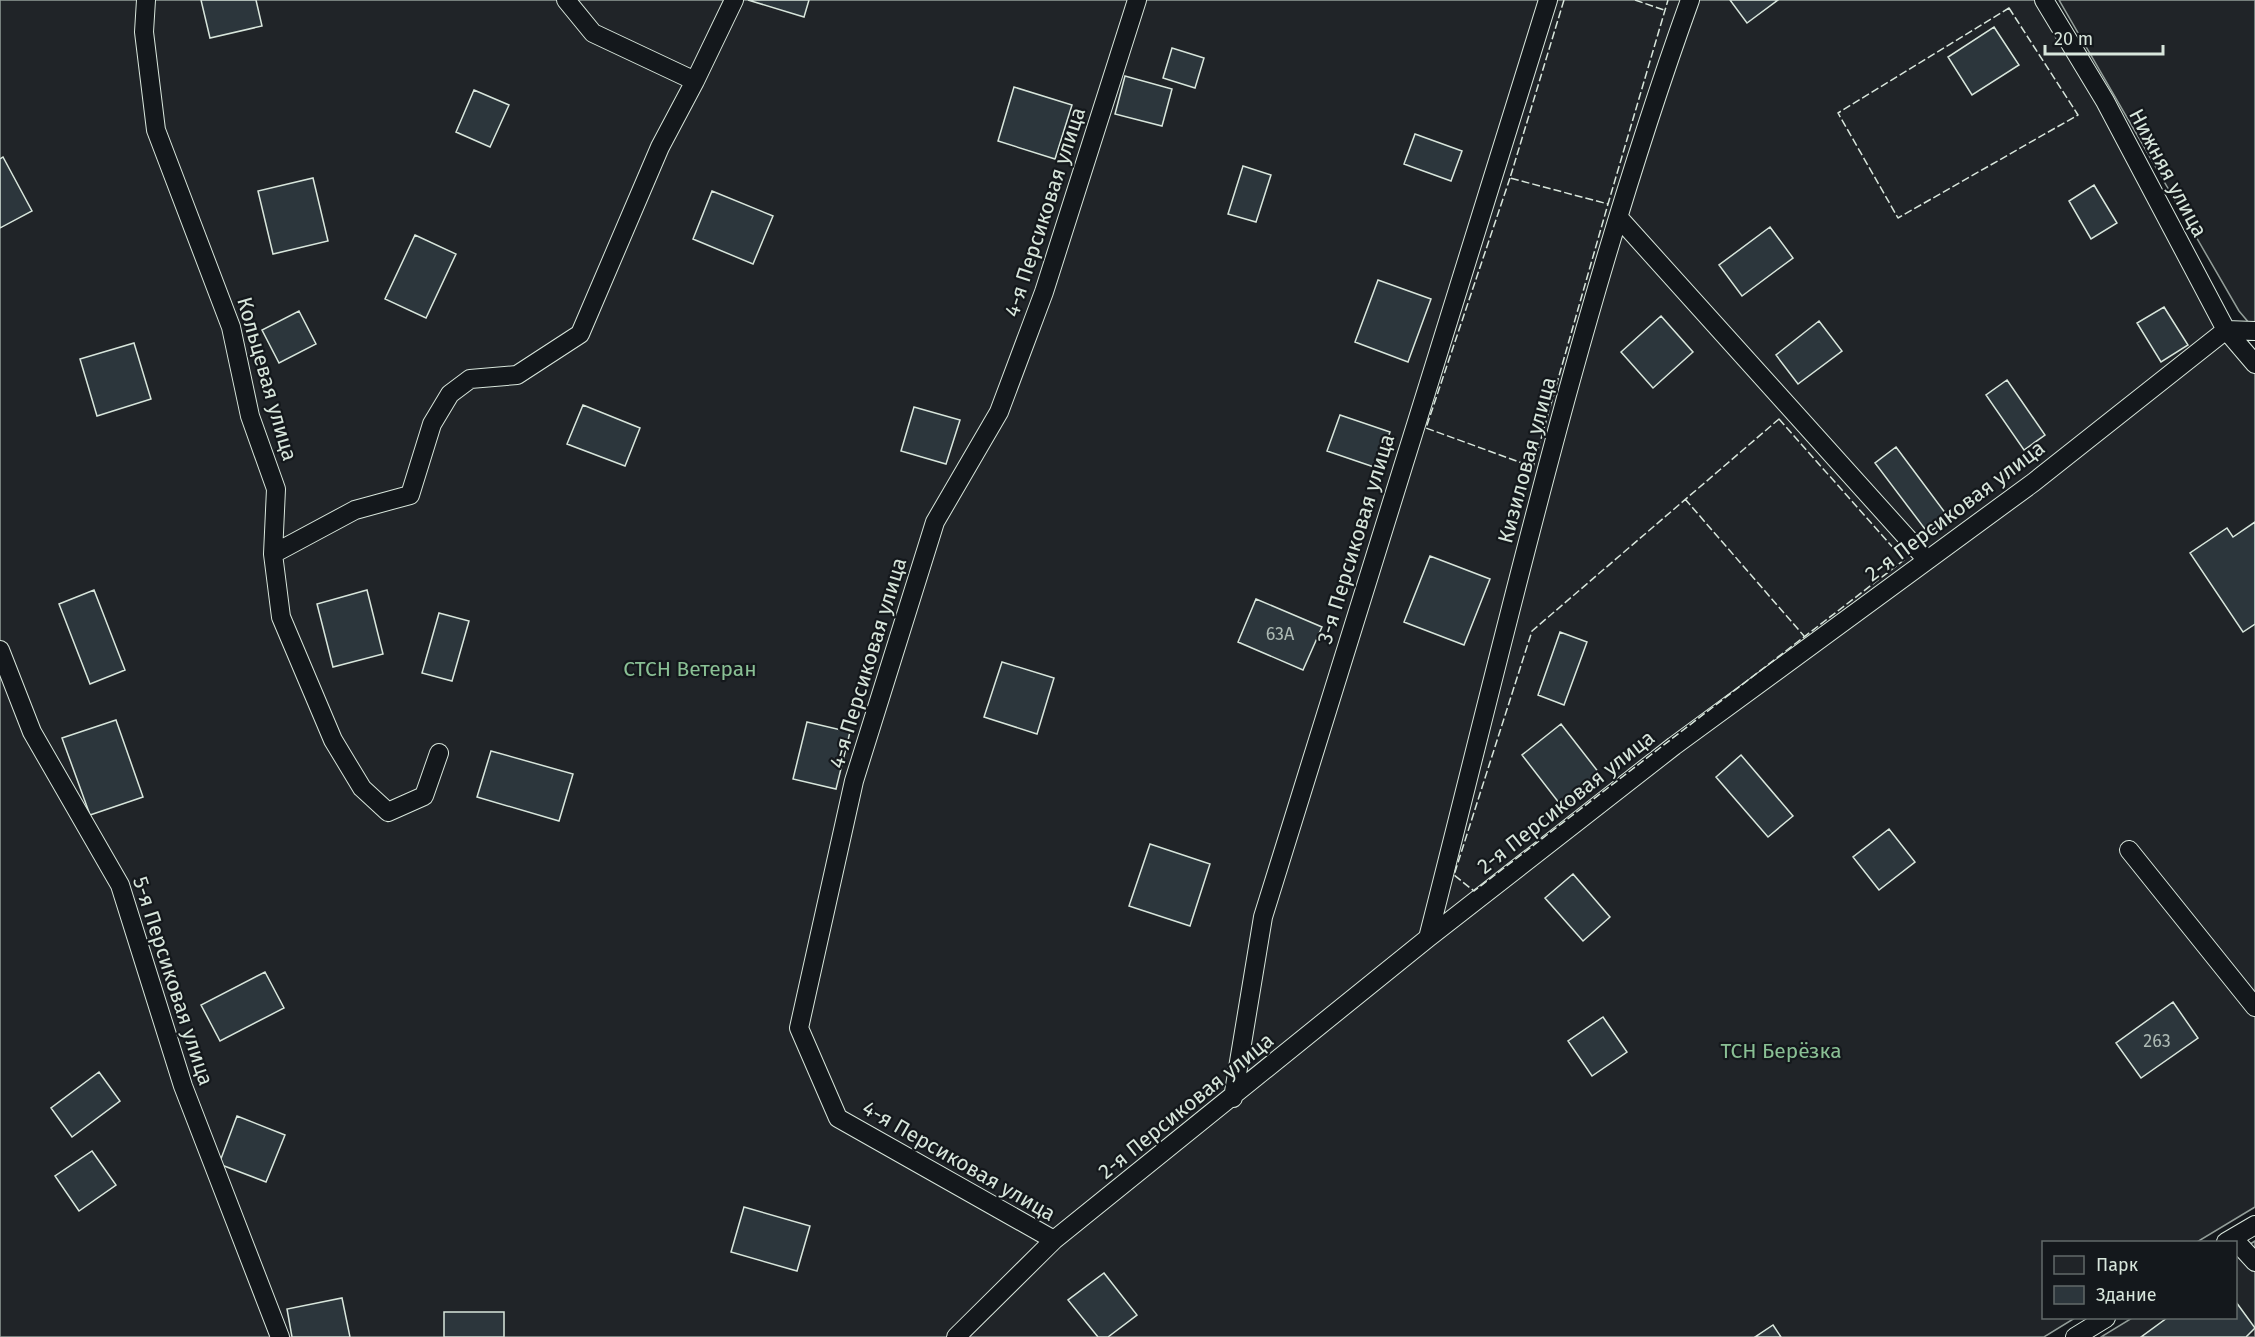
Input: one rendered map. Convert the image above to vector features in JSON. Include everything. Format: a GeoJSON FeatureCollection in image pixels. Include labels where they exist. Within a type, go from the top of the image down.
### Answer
{"type":"FeatureCollection","features":[{"type":"Feature","properties":{"kind":"lane","name":"Кольцевая улица"},"geometry":{"type":"LineString","coordinates":[[146,0],[144,32],[156,130],[231,327],[250,416],[276,489],[273,554],[280,617],[333,740],[362,788],[388,812],[424,796],[439,753]]}},
{"type":"Feature","properties":{"kind":"lane"},"geometry":{"type":"LineString","coordinates":[[566,0],[593,33],[695,81]]}},
{"type":"Feature","properties":{"kind":"lane"},"geometry":{"type":"LineString","coordinates":[[273,554],[355,510],[410,495],[432,424],[450,394],[470,379],[517,375],[580,334],[660,147],[734,0]]}},
{"type":"Feature","properties":{"kind":"lane","name":"4-я Персиковая улица"},"geometry":{"type":"LineString","coordinates":[[1054,1240],[838,1118],[799,1028],[854,781],[935,522],[999,412],[1044,292],[1137,0]]}},
{"type":"Feature","properties":{"kind":"lane","name":"3-я Персиковая улица"},"geometry":{"type":"LineString","coordinates":[[1233,1098],[1263,917],[1548,0]]}},
{"type":"Feature","properties":{"kind":"lane","name":"Кизиловая улица"},"geometry":{"type":"LineString","coordinates":[[1428,938],[1545,478],[1648,117],[1690,0]]}},
{"type":"Feature","properties":{"kind":"lane","name":"Нижняя улица"},"geometry":{"type":"LineString","coordinates":[[2044,0],[2105,101],[2226,330],[2255,364]]}},
{"type":"Feature","properties":{"kind":"lane"},"geometry":{"type":"LineString","coordinates":[[1619,218],[1927,560]]}},
{"type":"Feature","properties":{"kind":"lane"},"geometry":{"type":"LineString","coordinates":[[2226,330],[2255,331]]}},
{"type":"Feature","properties":{"kind":"lane","name":"2-я Персиковая улица"},"geometry":{"type":"LineString","coordinates":[[956,1337],[1054,1240],[1233,1098],[1428,938],[1674,746],[2034,482],[2226,330]]}},
{"type":"Feature","properties":{"kind":"lane","name":"5-я Персиковая улица"},"geometry":{"type":"LineString","coordinates":[[0,650],[32,732],[120,885],[183,1086],[280,1337]]}},
{"type":"Feature","properties":{"kind":"lane"},"geometry":{"type":"LineString","coordinates":[[2129,850],[2255,1007]]}},
{"type":"Feature","properties":{"kind":"lane"},"geometry":{"type":"LineString","coordinates":[[2229,1240],[2255,1225]]}},
{"type":"Feature","properties":{"kind":"lane"},"geometry":{"type":"LineString","coordinates":[[2237,1247],[2255,1262]]}},
{"type":"Feature","properties":{"kind":"lane"},"geometry":{"type":"LineString","coordinates":[[2075,1337],[2103,1319]]}},
{"type":"Feature","properties":{"kind":"green space","name":"СТСН Ветеран"},"geometry":{"type":"Polygon","coordinates":[[[0,0],[2044,0],[2235,329],[2255,352],[2255,1207],[2199,1241],[2042,1241],[2042,1319],[2073,1319],[2044,1337],[0,1337],[0,0]]]}},
{"type":"Feature","properties":{"kind":"green space"},"geometry":{"type":"Polygon","coordinates":[[[2059,0],[2255,0],[2255,330],[2239,311],[2059,0]]]}},
{"type":"Feature","properties":{"kind":"green space"},"geometry":{"type":"Polygon","coordinates":[[[2255,1241],[2255,1337],[2101,1337],[2130,1319],[2237,1319],[2237,1252],[2255,1241]]]}},
{"type":"Feature","properties":{"kind":"building"},"geometry":{"type":"Polygon","coordinates":[[[201,0],[256,0],[262,26],[210,38],[201,0]]]}},
{"type":"Feature","properties":{"kind":"building"},"geometry":{"type":"Polygon","coordinates":[[[748,0],[809,0],[804,17],[748,0]]]}},
{"type":"Feature","properties":{"kind":"building"},"geometry":{"type":"Polygon","coordinates":[[[1730,0],[1778,0],[1747,23],[1730,0]]]}},
{"type":"Feature","properties":{"kind":"building"},"geometry":{"type":"Polygon","coordinates":[[[1994,27],[2019,65],[1972,95],[1948,57],[1994,27]]]}},
{"type":"Feature","properties":{"kind":"building"},"geometry":{"type":"Polygon","coordinates":[[[1172,48],[1204,58],[1195,88],[1163,78],[1172,48]]]}},
{"type":"Feature","properties":{"kind":"building"},"geometry":{"type":"Polygon","coordinates":[[[1125,76],[1172,89],[1162,126],[1115,114],[1125,76]]]}},
{"type":"Feature","properties":{"kind":"building"},"geometry":{"type":"Polygon","coordinates":[[[1014,87],[1072,105],[1055,159],[998,141],[1014,87]]]}},
{"type":"Feature","properties":{"kind":"building"},"geometry":{"type":"Polygon","coordinates":[[[474,90],[509,105],[490,147],[456,132],[474,90]]]}},
{"type":"Feature","properties":{"kind":"building"},"geometry":{"type":"Polygon","coordinates":[[[1415,134],[1462,151],[1451,181],[1404,164],[1415,134]]]}},
{"type":"Feature","properties":{"kind":"building"},"geometry":{"type":"Polygon","coordinates":[[[3,157],[32,211],[0,228],[0,159],[3,157]]]}},
{"type":"Feature","properties":{"kind":"building"},"geometry":{"type":"Polygon","coordinates":[[[1243,166],[1271,175],[1256,222],[1228,214],[1243,166]]]}},
{"type":"Feature","properties":{"kind":"building"},"geometry":{"type":"Polygon","coordinates":[[[313,178],[328,241],[273,254],[258,191],[313,178]]]}},
{"type":"Feature","properties":{"kind":"building"},"geometry":{"type":"Polygon","coordinates":[[[2094,185],[2117,223],[2091,239],[2069,201],[2094,185]]]}},
{"type":"Feature","properties":{"kind":"building"},"geometry":{"type":"Polygon","coordinates":[[[712,191],[773,216],[753,264],[693,239],[712,191]]]}},
{"type":"Feature","properties":{"kind":"building"},"geometry":{"type":"Polygon","coordinates":[[[1770,227],[1793,258],[1742,296],[1719,265],[1770,227]]]}},
{"type":"Feature","properties":{"kind":"building"},"geometry":{"type":"Polygon","coordinates":[[[415,235],[456,254],[426,318],[385,299],[415,235]]]}},
{"type":"Feature","properties":{"kind":"building"},"geometry":{"type":"Polygon","coordinates":[[[1378,280],[1431,299],[1408,362],[1355,342],[1378,280]]]}},
{"type":"Feature","properties":{"kind":"building"},"geometry":{"type":"Polygon","coordinates":[[[2164,307],[2188,345],[2161,362],[2137,323],[2164,307]]]}},
{"type":"Feature","properties":{"kind":"building"},"geometry":{"type":"Polygon","coordinates":[[[299,311],[316,344],[279,363],[262,330],[299,311]]]}},
{"type":"Feature","properties":{"kind":"building"},"geometry":{"type":"Polygon","coordinates":[[[1661,316],[1693,352],[1653,388],[1621,352],[1661,316]]]}},
{"type":"Feature","properties":{"kind":"building"},"geometry":{"type":"Polygon","coordinates":[[[1819,321],[1842,351],[1798,384],[1776,355],[1819,321]]]}},
{"type":"Feature","properties":{"kind":"building"},"geometry":{"type":"Polygon","coordinates":[[[134,343],[151,399],[97,416],[80,359],[134,343]]]}},
{"type":"Feature","properties":{"kind":"building"},"geometry":{"type":"Polygon","coordinates":[[[2007,380],[2045,435],[2024,450],[1986,395],[2007,380]]]}},
{"type":"Feature","properties":{"kind":"building"},"geometry":{"type":"Polygon","coordinates":[[[583,405],[640,428],[625,466],[567,444],[583,405]]]}},
{"type":"Feature","properties":{"kind":"building"},"geometry":{"type":"Polygon","coordinates":[[[914,407],[960,420],[946,464],[901,451],[914,407]]]}},
{"type":"Feature","properties":{"kind":"building"},"geometry":{"type":"Polygon","coordinates":[[[1340,415],[1390,432],[1377,468],[1327,451],[1340,415]]]}},
{"type":"Feature","properties":{"kind":"building"},"geometry":{"type":"Polygon","coordinates":[[[1896,447],[1949,518],[1928,533],[1875,463],[1896,447]]]}},
{"type":"Feature","properties":{"kind":"building"},"geometry":{"type":"Polygon","coordinates":[[[2255,522],[2255,624],[2243,632],[2190,553],[2227,528],[2233,537],[2255,522]]]}},
{"type":"Feature","properties":{"kind":"building"},"geometry":{"type":"Polygon","coordinates":[[[1430,556],[1490,579],[1464,645],[1404,622],[1430,556]]]}},
{"type":"Feature","properties":{"kind":"building"},"geometry":{"type":"Polygon","coordinates":[[[94,590],[125,670],[90,684],[59,604],[94,590]]]}},
{"type":"Feature","properties":{"kind":"building"},"geometry":{"type":"Polygon","coordinates":[[[367,590],[383,654],[333,667],[317,604],[367,590]]]}},
{"type":"Feature","properties":{"kind":"building"},"geometry":{"type":"Polygon","coordinates":[[[1256,599],[1322,627],[1303,670],[1238,642],[1256,599]]]}},
{"type":"Feature","properties":{"kind":"building"},"geometry":{"type":"Polygon","coordinates":[[[439,613],[469,621],[452,681],[422,673],[439,613]]]}},
{"type":"Feature","properties":{"kind":"building"},"geometry":{"type":"Polygon","coordinates":[[[1560,632],[1587,642],[1564,705],[1538,695],[1560,632]]]}},
{"type":"Feature","properties":{"kind":"building"},"geometry":{"type":"Polygon","coordinates":[[[1002,662],[1054,678],[1037,734],[984,717],[1002,662]]]}},
{"type":"Feature","properties":{"kind":"building"},"geometry":{"type":"Polygon","coordinates":[[[116,720],[143,797],[90,815],[62,738],[116,720]]]}},
{"type":"Feature","properties":{"kind":"building"},"geometry":{"type":"Polygon","coordinates":[[[807,722],[850,732],[836,789],[793,779],[807,722]]]}},
{"type":"Feature","properties":{"kind":"building"},"geometry":{"type":"Polygon","coordinates":[[[1561,724],[1603,778],[1563,808],[1522,755],[1561,724]]]}},
{"type":"Feature","properties":{"kind":"building"},"geometry":{"type":"Polygon","coordinates":[[[491,751],[573,774],[559,821],[477,797],[491,751]]]}},
{"type":"Feature","properties":{"kind":"building"},"geometry":{"type":"Polygon","coordinates":[[[1741,755],[1793,816],[1768,837],[1716,777],[1741,755]]]}},
{"type":"Feature","properties":{"kind":"building"},"geometry":{"type":"Polygon","coordinates":[[[1889,829],[1915,862],[1879,890],[1853,857],[1889,829]]]}},
{"type":"Feature","properties":{"kind":"building"},"geometry":{"type":"Polygon","coordinates":[[[1150,844],[1210,864],[1190,926],[1129,906],[1150,844]]]}},
{"type":"Feature","properties":{"kind":"building"},"geometry":{"type":"Polygon","coordinates":[[[1573,874],[1610,917],[1583,941],[1545,898],[1573,874]]]}},
{"type":"Feature","properties":{"kind":"building"},"geometry":{"type":"Polygon","coordinates":[[[265,972],[284,1008],[220,1041],[201,1005],[265,972]]]}},
{"type":"Feature","properties":{"kind":"building"},"geometry":{"type":"Polygon","coordinates":[[[2173,1002],[2198,1038],[2141,1078],[2116,1043],[2173,1002]]]}},
{"type":"Feature","properties":{"kind":"building"},"geometry":{"type":"Polygon","coordinates":[[[1603,1017],[1627,1052],[1592,1076],[1568,1041],[1603,1017]]]}},
{"type":"Feature","properties":{"kind":"building"},"geometry":{"type":"Polygon","coordinates":[[[99,1072],[120,1101],[72,1137],[51,1108],[99,1072]]]}},
{"type":"Feature","properties":{"kind":"building"},"geometry":{"type":"Polygon","coordinates":[[[237,1116],[285,1135],[266,1182],[219,1164],[237,1116]]]}},
{"type":"Feature","properties":{"kind":"building"},"geometry":{"type":"Polygon","coordinates":[[[92,1151],[116,1185],[79,1211],[55,1176],[92,1151]]]}},
{"type":"Feature","properties":{"kind":"building"},"geometry":{"type":"Polygon","coordinates":[[[744,1207],[810,1226],[797,1271],[731,1252],[744,1207]]]}},
{"type":"Feature","properties":{"kind":"building"},"geometry":{"type":"Polygon","coordinates":[[[1104,1273],[1137,1315],[1108,1337],[1098,1337],[1068,1300],[1104,1273]]]}},
{"type":"Feature","properties":{"kind":"building"},"geometry":{"type":"Polygon","coordinates":[[[342,1298],[350,1337],[292,1337],[287,1309],[342,1298]]]}},
{"type":"Feature","properties":{"kind":"building"},"geometry":{"type":"Polygon","coordinates":[[[2237,1303],[2255,1328],[2246,1337],[2141,1337],[2166,1319],[2237,1319],[2237,1303]]]}},
{"type":"Feature","properties":{"kind":"building"},"geometry":{"type":"Polygon","coordinates":[[[444,1312],[504,1312],[504,1337],[444,1337],[444,1312]]]}},
{"type":"Feature","properties":{"kind":"building"},"geometry":{"type":"Polygon","coordinates":[[[1773,1325],[1781,1337],[1755,1337],[1773,1325]]]}},
{"type":"Feature","properties":{"kind":"fence"},"geometry":{"type":"LineString","coordinates":[[1564,0],[1510,178],[1608,204],[1668,0]]}},
{"type":"Feature","properties":{"kind":"fence"},"geometry":{"type":"LineString","coordinates":[[1635,0],[1664,10]]}},
{"type":"Feature","properties":{"kind":"fence"},"geometry":{"type":"LineString","coordinates":[[2009,8],[2078,115],[1898,218],[1838,113],[2009,8]]}},
{"type":"Feature","properties":{"kind":"fence"},"geometry":{"type":"LineString","coordinates":[[1510,178],[1426,428],[1533,467],[1608,204]]}},
{"type":"Feature","properties":{"kind":"fence"},"geometry":{"type":"LineString","coordinates":[[1779,419],[1904,560],[1474,891],[1454,875],[1532,631],[1779,419]]}},
{"type":"Feature","properties":{"kind":"fence"},"geometry":{"type":"LineString","coordinates":[[1685,499],[1804,636]]}},
{"type":"Feature","properties":{"kind":"park label","name":"ТСН Берёзка"},"geometry":{"type":"Point","coordinates":[1781,1051]}}]}
